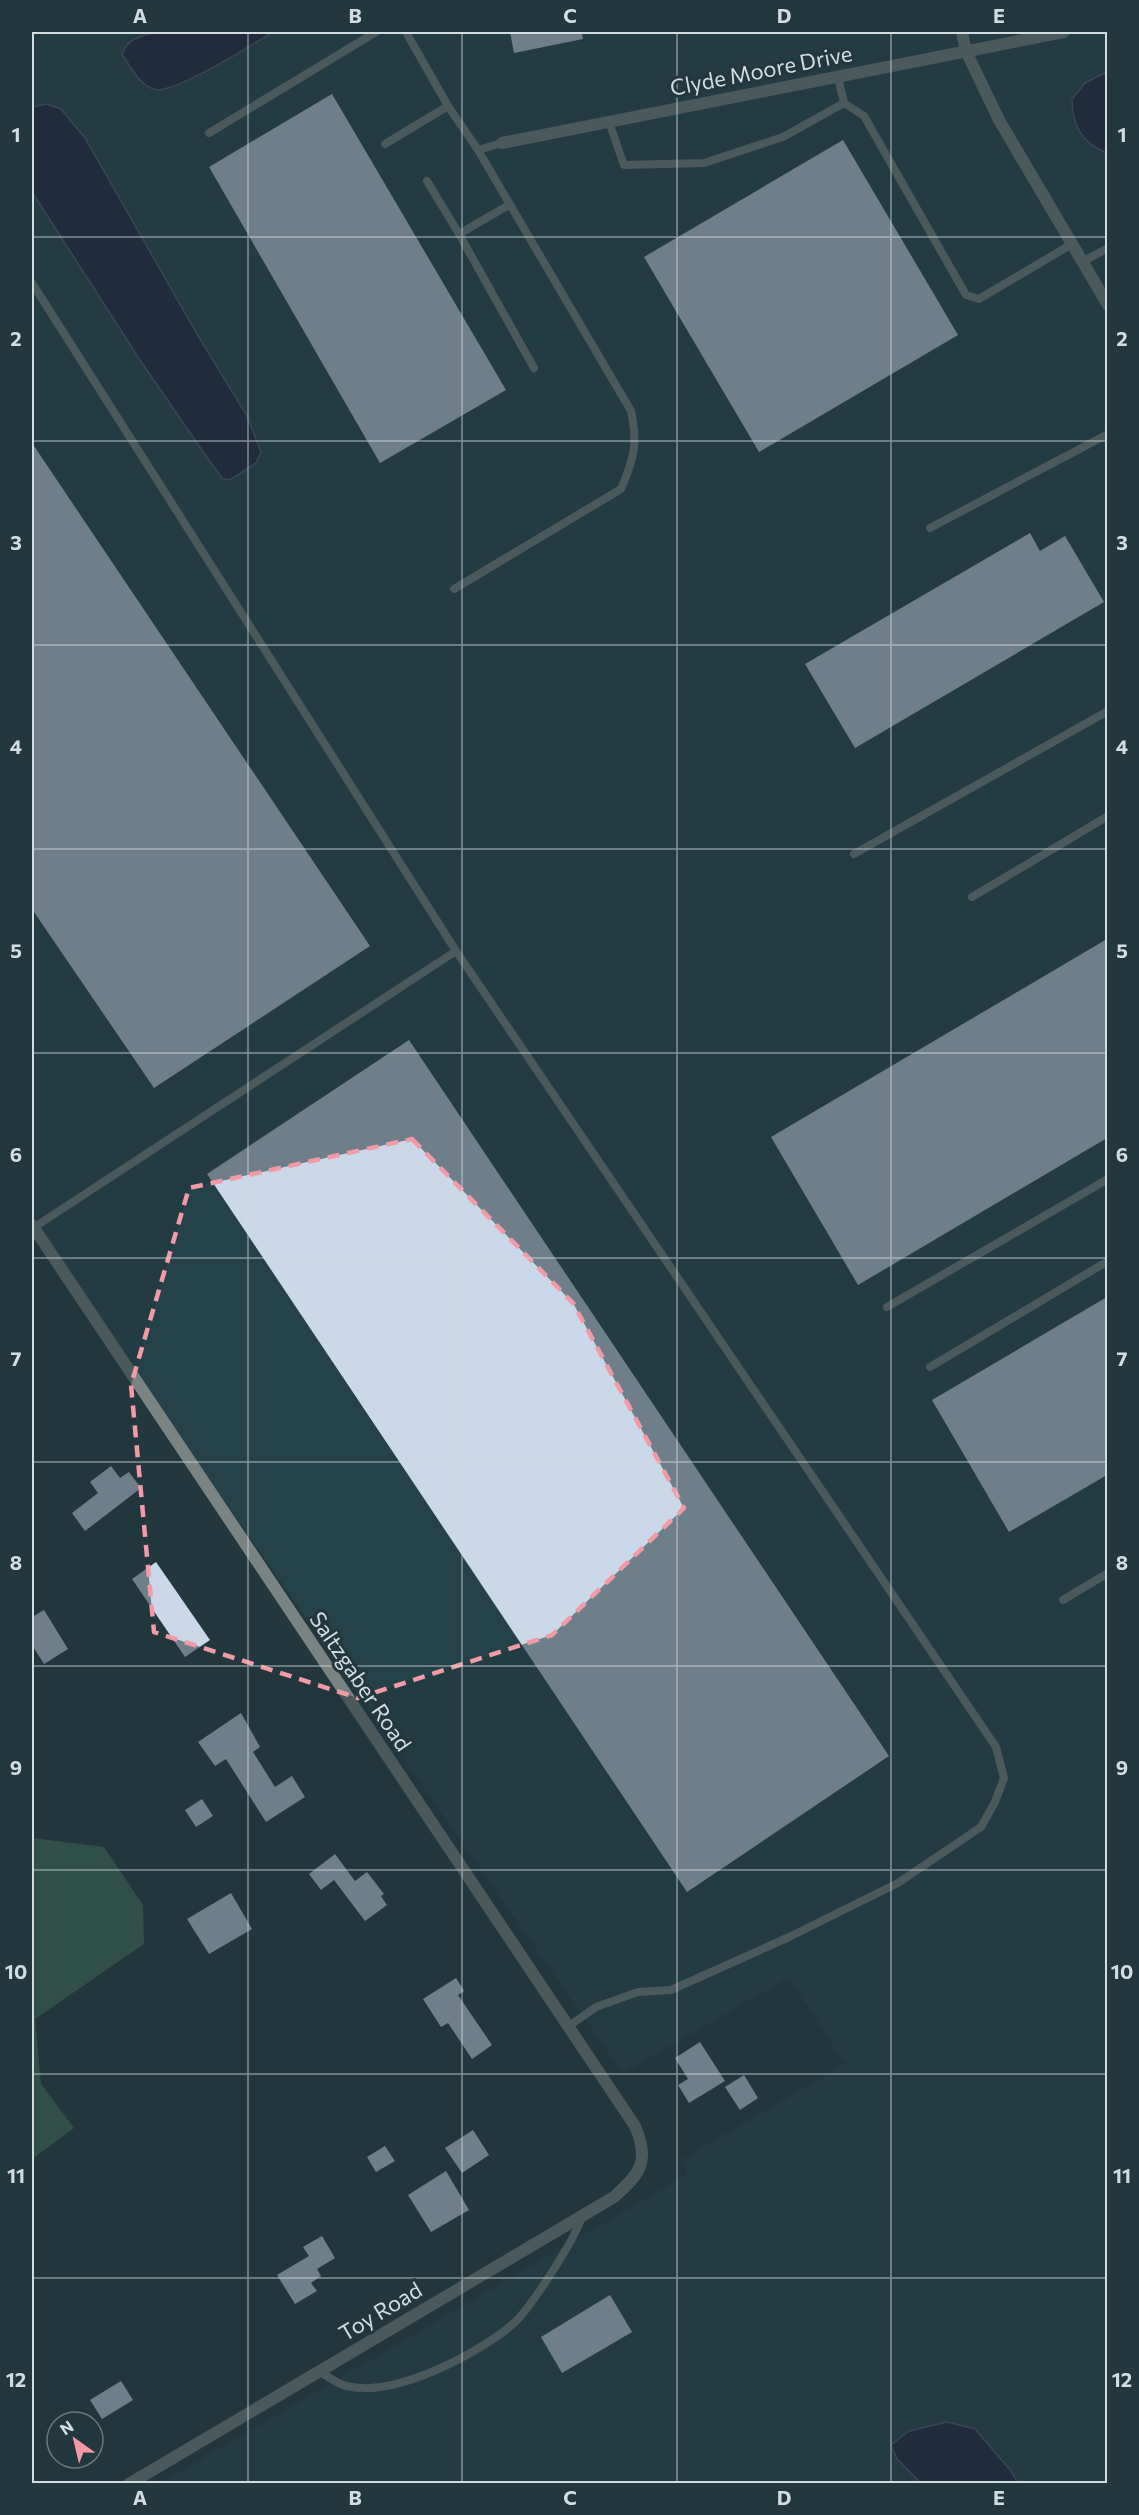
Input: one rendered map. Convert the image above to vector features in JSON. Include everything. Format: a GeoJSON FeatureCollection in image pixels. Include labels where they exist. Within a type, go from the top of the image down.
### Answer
{"type":"FeatureCollection","features":[{"type":"Feature","properties":{"kind":"street"},"geometry":{"type":"LineString","coordinates":[[962,32],[966,51],[999,120],[1107,305]]}},
{"type":"Feature","properties":{"kind":"street","name":"Clyde Moore Drive"},"geometry":{"type":"LineString","coordinates":[[502,143],[1064,32]]}},
{"type":"Feature","properties":{"kind":"street","name":"Saltzgaber Road"},"geometry":{"type":"LineString","coordinates":[[32,1227],[635,2126],[643,2143],[643,2164]]}},
{"type":"Feature","properties":{"kind":"street","name":"Toy Road"},"geometry":{"type":"LineString","coordinates":[[129,2484],[614,2197],[631,2182],[643,2164]]}},
{"type":"Feature","properties":{"kind":"lane"},"geometry":{"type":"LineString","coordinates":[[209,133],[376,32]]}},
{"type":"Feature","properties":{"kind":"lane"},"geometry":{"type":"LineString","coordinates":[[406,32],[631,411],[636,432],[633,460],[621,489],[454,589]]}},
{"type":"Feature","properties":{"kind":"lane"},"geometry":{"type":"LineString","coordinates":[[838,77],[844,103],[864,116],[966,295],[979,299],[1072,244]]}},
{"type":"Feature","properties":{"kind":"lane"},"geometry":{"type":"LineString","coordinates":[[609,122],[624,165],[704,163],[783,137],[844,103]]}},
{"type":"Feature","properties":{"kind":"lane"},"geometry":{"type":"LineString","coordinates":[[385,144],[448,106]]}},
{"type":"Feature","properties":{"kind":"lane"},"geometry":{"type":"LineString","coordinates":[[478,150],[502,143]]}},
{"type":"Feature","properties":{"kind":"lane"},"geometry":{"type":"LineString","coordinates":[[427,181],[534,369]]}},
{"type":"Feature","properties":{"kind":"lane"},"geometry":{"type":"LineString","coordinates":[[459,234],[509,205]]}},
{"type":"Feature","properties":{"kind":"lane"},"geometry":{"type":"LineString","coordinates":[[1082,262],[1107,248]]}},
{"type":"Feature","properties":{"kind":"lane"},"geometry":{"type":"LineString","coordinates":[[32,283],[456,951],[996,1747],[1004,1778],[995,1802],[981,1827],[898,1883],[671,1990],[638,1992],[596,2007],[568,2026]]}},
{"type":"Feature","properties":{"kind":"lane"},"geometry":{"type":"LineString","coordinates":[[930,528],[1107,434]]}},
{"type":"Feature","properties":{"kind":"lane"},"geometry":{"type":"LineString","coordinates":[[854,854],[1107,711]]}},
{"type":"Feature","properties":{"kind":"lane"},"geometry":{"type":"LineString","coordinates":[[972,897],[1107,816]]}},
{"type":"Feature","properties":{"kind":"lane"},"geometry":{"type":"LineString","coordinates":[[32,1227],[456,951]]}},
{"type":"Feature","properties":{"kind":"lane"},"geometry":{"type":"LineString","coordinates":[[887,1307],[1107,1179]]}},
{"type":"Feature","properties":{"kind":"lane"},"geometry":{"type":"LineString","coordinates":[[930,1367],[1107,1261]]}},
{"type":"Feature","properties":{"kind":"lane"},"geometry":{"type":"LineString","coordinates":[[1063,1600],[1107,1573]]}},
{"type":"Feature","properties":{"kind":"lane"},"geometry":{"type":"LineString","coordinates":[[319,2371],[347,2386],[365,2388],[395,2386],[448,2365],[515,2323],[561,2259],[579,2228],[582,2216]]}},
{"type":"Feature","properties":{"kind":"highlighted area"},"geometry":{"type":"Polygon","coordinates":[[[412,1139],[573,1303],[684,1508],[552,1635],[358,1698],[154,1632],[131,1385],[189,1188],[412,1139]]]}},
{"type":"Feature","properties":{"kind":"shaded area"},"geometry":{"type":"Polygon","coordinates":[[[32,32],[1107,32],[1107,2483],[161,2483],[688,2174],[680,2161],[845,2064],[789,1977],[623,2073],[32,1225],[32,32]]]}},
{"type":"Feature","properties":{"kind":"shaded area"},"geometry":{"type":"Polygon","coordinates":[[[158,32],[273,32],[194,77],[177,85],[153,89],[135,74],[122,54],[132,41],[158,32]]]}},
{"type":"Feature","properties":{"kind":"shaded area"},"geometry":{"type":"Polygon","coordinates":[[[1107,72],[1107,153],[1091,144],[1080,132],[1072,109],[1072,99],[1085,83],[1107,72]]]}},
{"type":"Feature","properties":{"kind":"shaded area"},"geometry":{"type":"Polygon","coordinates":[[[47,104],[61,109],[85,138],[197,334],[247,416],[261,452],[256,463],[230,480],[222,478],[140,360],[32,192],[32,107],[47,104]]]}},
{"type":"Feature","properties":{"kind":"shaded area"},"geometry":{"type":"Polygon","coordinates":[[[947,2422],[975,2429],[1011,2471],[1018,2483],[921,2483],[897,2459],[891,2445],[909,2431],[947,2422]]]}},
{"type":"Feature","properties":{"kind":"green space"},"geometry":{"type":"Polygon","coordinates":[[[32,1838],[104,1847],[143,1905],[144,1944],[35,2019],[41,2084],[74,2128],[32,2159],[32,1838]]]}},
{"type":"Feature","properties":{"kind":"building"},"geometry":{"type":"Polygon","coordinates":[[[510,32],[582,32],[583,39],[514,53],[510,32]]]}},
{"type":"Feature","properties":{"kind":"building"},"geometry":{"type":"Polygon","coordinates":[[[332,94],[506,390],[380,463],[209,167],[332,94]]]}},
{"type":"Feature","properties":{"kind":"building"},"geometry":{"type":"Polygon","coordinates":[[[843,140],[958,335],[759,452],[644,257],[843,140]]]}},
{"type":"Feature","properties":{"kind":"building"},"geometry":{"type":"Polygon","coordinates":[[[32,443],[370,946],[154,1088],[32,909],[32,443]]]}},
{"type":"Feature","properties":{"kind":"building"},"geometry":{"type":"Polygon","coordinates":[[[1030,533],[1040,551],[1065,536],[1104,602],[855,748],[805,664],[1030,533]]]}},
{"type":"Feature","properties":{"kind":"building"},"geometry":{"type":"Polygon","coordinates":[[[1107,939],[1107,1138],[858,1285],[771,1137],[1107,939]]]}},
{"type":"Feature","properties":{"kind":"building"},"geometry":{"type":"Polygon","coordinates":[[[409,1040],[889,1756],[687,1892],[207,1174],[409,1040]]]}},
{"type":"Feature","properties":{"kind":"building"},"geometry":{"type":"Polygon","coordinates":[[[1107,1297],[1107,1475],[1009,1532],[932,1400],[1107,1297]]]}},
{"type":"Feature","properties":{"kind":"building"},"geometry":{"type":"Polygon","coordinates":[[[111,1466],[120,1478],[129,1472],[141,1488],[85,1531],[72,1513],[98,1493],[90,1482],[111,1466]]]}},
{"type":"Feature","properties":{"kind":"building"},"geometry":{"type":"Polygon","coordinates":[[[156,1562],[210,1640],[185,1657],[132,1579],[156,1562]]]}},
{"type":"Feature","properties":{"kind":"building"},"geometry":{"type":"Polygon","coordinates":[[[44,1610],[68,1649],[44,1664],[32,1645],[32,1617],[44,1610]]]}},
{"type":"Feature","properties":{"kind":"building"},"geometry":{"type":"Polygon","coordinates":[[[241,1713],[260,1747],[253,1752],[275,1787],[292,1776],[305,1797],[266,1822],[226,1759],[215,1766],[198,1742],[241,1713]]]}},
{"type":"Feature","properties":{"kind":"building"},"geometry":{"type":"Polygon","coordinates":[[[202,1799],[213,1816],[196,1827],[185,1810],[202,1799]]]}},
{"type":"Feature","properties":{"kind":"building"},"geometry":{"type":"Polygon","coordinates":[[[335,1854],[355,1881],[367,1872],[384,1894],[381,1896],[387,1905],[365,1921],[334,1880],[321,1890],[309,1874],[335,1854]]]}},
{"type":"Feature","properties":{"kind":"building"},"geometry":{"type":"Polygon","coordinates":[[[231,1893],[252,1929],[209,1954],[187,1919],[231,1893]]]}},
{"type":"Feature","properties":{"kind":"building"},"geometry":{"type":"Polygon","coordinates":[[[456,1978],[464,1991],[458,1995],[492,2045],[472,2059],[448,2023],[441,2027],[423,1999],[456,1978]]]}},
{"type":"Feature","properties":{"kind":"building"},"geometry":{"type":"Polygon","coordinates":[[[700,2042],[725,2081],[689,2103],[678,2085],[688,2079],[675,2058],[700,2042]]]}},
{"type":"Feature","properties":{"kind":"building"},"geometry":{"type":"Polygon","coordinates":[[[744,2075],[758,2098],[740,2110],[725,2087],[744,2075]]]}},
{"type":"Feature","properties":{"kind":"building"},"geometry":{"type":"Polygon","coordinates":[[[473,2130],[489,2155],[462,2173],[445,2148],[473,2130]]]}},
{"type":"Feature","properties":{"kind":"building"},"geometry":{"type":"Polygon","coordinates":[[[385,2146],[395,2161],[376,2172],[367,2157],[385,2146]]]}},
{"type":"Feature","properties":{"kind":"building"},"geometry":{"type":"Polygon","coordinates":[[[446,2171],[469,2210],[431,2232],[408,2195],[446,2171]]]}},
{"type":"Feature","properties":{"kind":"building"},"geometry":{"type":"Polygon","coordinates":[[[322,2236],[335,2258],[317,2269],[321,2276],[311,2283],[317,2291],[295,2304],[277,2275],[309,2256],[303,2247],[322,2236]]]}},
{"type":"Feature","properties":{"kind":"building"},"geometry":{"type":"Polygon","coordinates":[[[610,2295],[632,2332],[562,2373],[541,2337],[610,2295]]]}},
{"type":"Feature","properties":{"kind":"building"},"geometry":{"type":"Polygon","coordinates":[[[121,2381],[133,2400],[105,2417],[105,2410],[96,2410],[90,2400],[121,2381]]]}}]}
